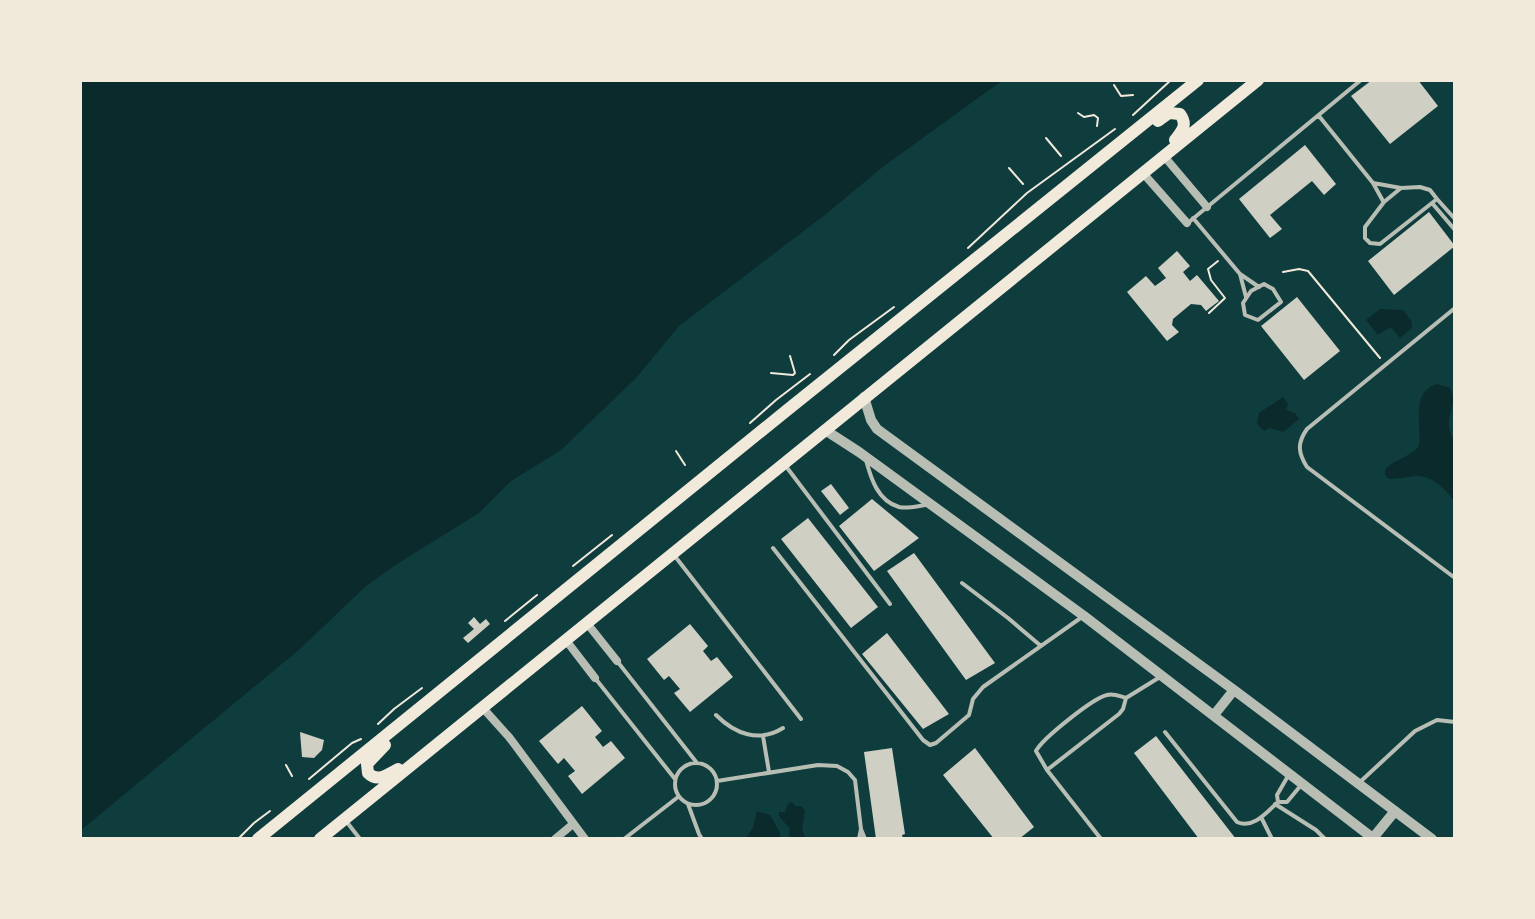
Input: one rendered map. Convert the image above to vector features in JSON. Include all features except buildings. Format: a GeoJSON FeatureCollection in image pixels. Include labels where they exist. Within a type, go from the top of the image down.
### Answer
{"type":"FeatureCollection","features":[{"type":"Feature","properties":{"kind":"main road"},"geometry":{"type":"LineString","coordinates":[[258,839],[1198,80]]}},
{"type":"Feature","properties":{"kind":"main road"},"geometry":{"type":"LineString","coordinates":[[323,838],[1258,80]]}},
{"type":"Feature","properties":{"kind":"main road"},"geometry":{"type":"LineString","coordinates":[[1113,148],[1169,113],[1180,114],[1184,120],[1183,129],[1163,155]]}},
{"type":"Feature","properties":{"kind":"main road"},"geometry":{"type":"LineString","coordinates":[[414,714],[367,764],[367,770],[371,777],[380,778],[421,756]]}},
{"type":"Feature","properties":{"kind":"street"},"geometry":{"type":"LineString","coordinates":[[1163,155],[1207,207]]}},
{"type":"Feature","properties":{"kind":"street"},"geometry":{"type":"LineString","coordinates":[[1142,172],[1190,221]]}},
{"type":"Feature","properties":{"kind":"street"},"geometry":{"type":"LineString","coordinates":[[864,397],[877,429],[1432,839]]}},
{"type":"Feature","properties":{"kind":"street"},"geometry":{"type":"LineString","coordinates":[[825,430],[1084,616],[1374,838],[1395,811]]}},
{"type":"Feature","properties":{"kind":"street"},"geometry":{"type":"LineString","coordinates":[[586,622],[617,661]]}},
{"type":"Feature","properties":{"kind":"street"},"geometry":{"type":"LineString","coordinates":[[565,639],[595,678]]}},
{"type":"Feature","properties":{"kind":"street"},"geometry":{"type":"LineString","coordinates":[[1214,715],[1234,690]]}},
{"type":"Feature","properties":{"kind":"street"},"geometry":{"type":"LineString","coordinates":[[482,707],[509,737],[585,839]]}},
{"type":"Feature","properties":{"kind":"street"},"geometry":{"type":"LineString","coordinates":[[555,839],[573,824]]}},
{"type":"Feature","properties":{"kind":"lane"},"geometry":{"type":"LineString","coordinates":[[1259,287],[1240,274],[1190,221],[1361,80]]}},
{"type":"Feature","properties":{"kind":"lane"},"geometry":{"type":"LineString","coordinates":[[1319,115],[1373,183],[1384,202]]}},
{"type":"Feature","properties":{"kind":"lane"},"geometry":{"type":"LineString","coordinates":[[1373,183],[1430,190],[1455,219]]}},
{"type":"Feature","properties":{"kind":"lane"},"geometry":{"type":"LineString","coordinates":[[1401,188],[1384,202],[1365,227],[1365,238],[1375,245],[1437,199]]}},
{"type":"Feature","properties":{"kind":"lane"},"geometry":{"type":"LineString","coordinates":[[1432,203],[1455,230]]}},
{"type":"Feature","properties":{"kind":"lane"},"geometry":{"type":"LineString","coordinates":[[1240,274],[1246,298]]}},
{"type":"Feature","properties":{"kind":"lane"},"geometry":{"type":"LineString","coordinates":[[1264,284],[1273,289],[1281,302],[1258,320],[1245,315],[1243,303],[1246,298],[1251,291],[1264,284]]}},
{"type":"Feature","properties":{"kind":"lane"},"geometry":{"type":"LineString","coordinates":[[1455,308],[1307,429],[1301,440],[1300,452],[1307,467],[1455,578]]}},
{"type":"Feature","properties":{"kind":"lane"},"geometry":{"type":"LineString","coordinates":[[866,457],[871,478],[889,501],[900,507],[930,504]]}},
{"type":"Feature","properties":{"kind":"lane"},"geometry":{"type":"LineString","coordinates":[[784,463],[890,604]]}},
{"type":"Feature","properties":{"kind":"lane"},"geometry":{"type":"LineString","coordinates":[[773,548],[930,745],[969,715],[973,699],[983,687],[1084,616]]}},
{"type":"Feature","properties":{"kind":"lane"},"geometry":{"type":"LineString","coordinates":[[672,553],[801,719]]}},
{"type":"Feature","properties":{"kind":"lane"},"geometry":{"type":"LineString","coordinates":[[962,583],[1041,646]]}},
{"type":"Feature","properties":{"kind":"lane"},"geometry":{"type":"LineString","coordinates":[[617,661],[697,763]]}},
{"type":"Feature","properties":{"kind":"lane"},"geometry":{"type":"LineString","coordinates":[[1047,770],[1119,714],[1126,698],[1162,676]]}},
{"type":"Feature","properties":{"kind":"lane"},"geometry":{"type":"LineString","coordinates":[[595,678],[675,779]]}},
{"type":"Feature","properties":{"kind":"lane"},"geometry":{"type":"LineString","coordinates":[[1101,839],[1047,770],[1036,751],[1042,742],[1090,703],[1105,695],[1126,698]]}},
{"type":"Feature","properties":{"kind":"lane"},"geometry":{"type":"LineString","coordinates":[[716,715],[734,730],[754,736],[775,733],[783,728]]}},
{"type":"Feature","properties":{"kind":"lane"},"geometry":{"type":"LineString","coordinates":[[1358,784],[1415,731],[1437,720],[1455,722]]}},
{"type":"Feature","properties":{"kind":"lane"},"geometry":{"type":"LineString","coordinates":[[1165,732],[1237,822],[1248,825],[1276,803],[1287,802],[1303,784]]}},
{"type":"Feature","properties":{"kind":"lane"},"geometry":{"type":"LineString","coordinates":[[763,736],[769,772]]}},
{"type":"Feature","properties":{"kind":"lane"},"geometry":{"type":"LineString","coordinates":[[697,763],[708,766],[717,781],[715,794],[700,805],[688,804],[675,791],[675,779],[683,767],[697,763]]}},
{"type":"Feature","properties":{"kind":"lane"},"geometry":{"type":"LineString","coordinates":[[717,781],[818,765],[837,766],[855,780],[865,839]]}},
{"type":"Feature","properties":{"kind":"lane"},"geometry":{"type":"LineString","coordinates":[[1276,803],[1277,795],[1290,773]]}},
{"type":"Feature","properties":{"kind":"lane"},"geometry":{"type":"LineString","coordinates":[[624,839],[678,797]]}},
{"type":"Feature","properties":{"kind":"lane"},"geometry":{"type":"LineString","coordinates":[[1276,803],[1325,839]]}},
{"type":"Feature","properties":{"kind":"lane"},"geometry":{"type":"LineString","coordinates":[[688,804],[702,839]]}},
{"type":"Feature","properties":{"kind":"lane"},"geometry":{"type":"LineString","coordinates":[[1261,817],[1272,839]]}},
{"type":"Feature","properties":{"kind":"lane"},"geometry":{"type":"LineString","coordinates":[[345,819],[360,839]]}},
{"type":"Feature","properties":{"kind":"lane"},"geometry":{"type":"LineString","coordinates":[[859,839],[861,829]]}},
{"type":"Feature","properties":{"kind":"path"},"geometry":{"type":"LineString","coordinates":[[1114,85],[1121,96],[1133,95]]}},
{"type":"Feature","properties":{"kind":"path"},"geometry":{"type":"LineString","coordinates":[[1078,113],[1084,117],[1094,115],[1098,118],[1097,126]]}},
{"type":"Feature","properties":{"kind":"path"},"geometry":{"type":"LineString","coordinates":[[1046,138],[1061,156]]}},
{"type":"Feature","properties":{"kind":"path"},"geometry":{"type":"LineString","coordinates":[[1009,168],[1023,184]]}},
{"type":"Feature","properties":{"kind":"path"},"geometry":{"type":"LineString","coordinates":[[1209,313],[1225,298],[1211,280],[1208,269],[1219,260]]}},
{"type":"Feature","properties":{"kind":"path"},"geometry":{"type":"LineString","coordinates":[[1283,272],[1308,271],[1386,365]]}},
{"type":"Feature","properties":{"kind":"path"},"geometry":{"type":"LineString","coordinates":[[771,373],[793,375],[790,356]]}},
{"type":"Feature","properties":{"kind":"path"},"geometry":{"type":"LineString","coordinates":[[676,451],[685,465]]}},
{"type":"Feature","properties":{"kind":"path"},"geometry":{"type":"LineString","coordinates":[[286,765],[292,776]]}},
{"type":"Feature","properties":{"kind":"water"},"geometry":{"type":"Polygon","coordinates":[[[80,80],[1003,80],[884,166],[679,326],[636,378],[561,450],[511,481],[479,513],[366,586],[301,648],[80,831],[80,80]]]}},
{"type":"Feature","properties":{"kind":"water"},"geometry":{"type":"Polygon","coordinates":[[[1380,309],[1403,310],[1412,322],[1412,328],[1400,338],[1392,328],[1378,335],[1366,320],[1380,309]]]}},
{"type":"Feature","properties":{"kind":"water"},"geometry":{"type":"Polygon","coordinates":[[[1437,384],[1450,388],[1453,398],[1449,426],[1456,449],[1455,503],[1434,481],[1418,476],[1391,479],[1385,473],[1386,468],[1419,446],[1420,402],[1423,394],[1437,384]]]}},
{"type":"Feature","properties":{"kind":"water"},"geometry":{"type":"Polygon","coordinates":[[[1283,397],[1288,404],[1286,410],[1295,413],[1299,419],[1283,432],[1269,428],[1264,431],[1257,424],[1259,413],[1283,397]]]}},
{"type":"Feature","properties":{"kind":"water"},"geometry":{"type":"Polygon","coordinates":[[[792,802],[805,810],[802,830],[806,839],[790,839],[789,828],[779,816],[779,812],[785,812],[792,802]]]}},
{"type":"Feature","properties":{"kind":"water"},"geometry":{"type":"Polygon","coordinates":[[[757,811],[770,815],[780,839],[746,839],[757,811]]]}}]}
